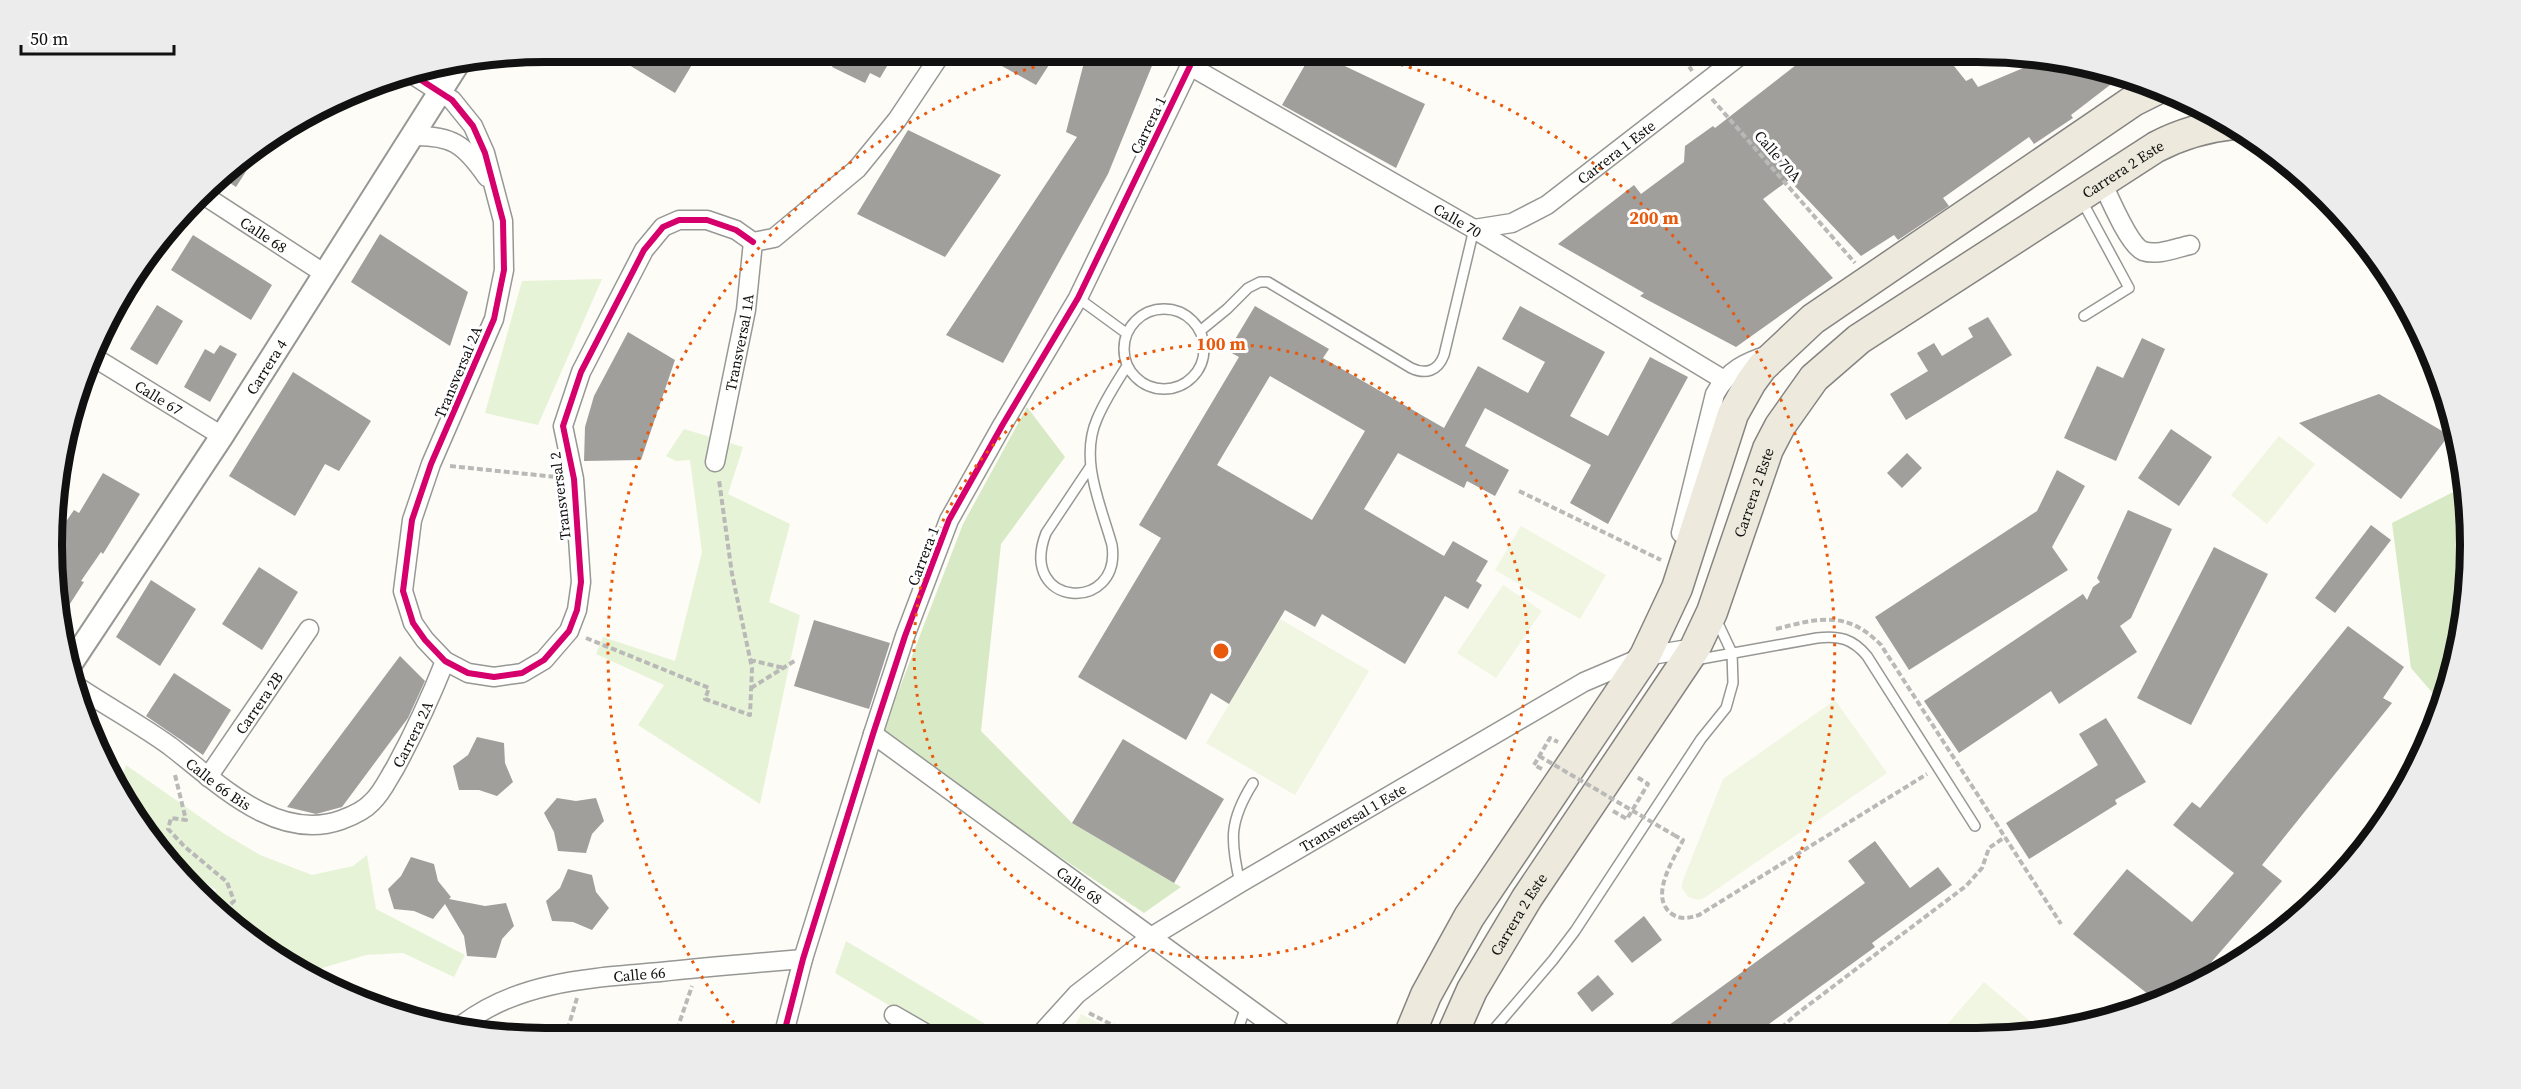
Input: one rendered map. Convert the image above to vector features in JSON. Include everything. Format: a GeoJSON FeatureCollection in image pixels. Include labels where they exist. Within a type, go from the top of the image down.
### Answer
{"type":"FeatureCollection","features":[{"type":"Feature","properties":{"kind":"main road"},"geometry":{"type":"LineString","coordinates":[[1412,1028],[1426,995],[1469,917],[1645,656],[1677,588],[1733,414],[1751,382],[1776,352],[1813,319],[2133,101],[2148,93]]}},
{"type":"Feature","properties":{"kind":"main road","name":"Carrera 2 Este"},"geometry":{"type":"LineString","coordinates":[[1455,1028],[1472,990],[1527,898],[1691,654],[1712,612],[1768,449],[1780,426],[1814,378],[1859,339],[2091,189],[2177,136],[2196,129],[2218,126]]}},
{"type":"Feature","properties":{"kind":"street"},"geometry":{"type":"LineString","coordinates":[[753,242],[774,238],[857,169],[897,120],[936,62]]}},
{"type":"Feature","properties":{"kind":"street","name":"Carrera 1"},"geometry":{"type":"LineString","coordinates":[[785,1028],[802,959],[873,734],[905,636],[950,520],[1003,424],[1078,298],[1190,62]]}},
{"type":"Feature","properties":{"kind":"street","name":"Calle 70"},"geometry":{"type":"LineString","coordinates":[[1196,62],[1724,380]]}},
{"type":"Feature","properties":{"kind":"street","name":"Carrera 1 Este"},"geometry":{"type":"LineString","coordinates":[[1474,229],[1512,223],[1547,205],[1568,191],[1731,62]]}},
{"type":"Feature","properties":{"kind":"street","name":"Carrera 4"},"geometry":{"type":"LineString","coordinates":[[75,657],[222,436],[455,70]]}},
{"type":"Feature","properties":{"kind":"street","name":"Transversal 2A"},"geometry":{"type":"LineString","coordinates":[[418,78],[458,106],[473,126],[485,153],[496,190],[503,221],[505,248],[500,294],[494,319],[431,464],[412,520],[403,591],[413,623],[445,662]]}},
{"type":"Feature","properties":{"kind":"street","name":"Transversal 2A"},"geometry":{"type":"LineString","coordinates":[[412,136],[448,138],[461,145],[472,156],[496,190]]}},
{"type":"Feature","properties":{"kind":"street"},"geometry":{"type":"LineString","coordinates":[[2091,189],[2141,250],[2156,253],[2190,245]]}},
{"type":"Feature","properties":{"kind":"street","name":"Calle 68"},"geometry":{"type":"LineString","coordinates":[[208,198],[325,274]]}},
{"type":"Feature","properties":{"kind":"street","name":"Transversal 2"},"geometry":{"type":"LineString","coordinates":[[445,662],[468,673],[494,677],[522,673],[544,660],[569,631],[577,610],[581,582],[573,479],[563,426],[581,372],[644,250],[663,227],[679,220],[706,220],[736,230],[753,242]]}},
{"type":"Feature","properties":{"kind":"street","name":"Transversal 1A"},"geometry":{"type":"LineString","coordinates":[[715,462],[746,310],[753,242]]}},
{"type":"Feature","properties":{"kind":"street"},"geometry":{"type":"LineString","coordinates":[[1677,588],[1677,550],[1709,410],[1715,394],[1724,380],[1739,366],[1776,352]]}},
{"type":"Feature","properties":{"kind":"street","name":"Calle 67"},"geometry":{"type":"LineString","coordinates":[[98,360],[222,436]]}},
{"type":"Feature","properties":{"kind":"street","name":"Carrera 2B"},"geometry":{"type":"LineString","coordinates":[[208,777],[309,629]]}},
{"type":"Feature","properties":{"kind":"street","name":"Transversal 1 Este"},"geometry":{"type":"LineString","coordinates":[[1046,1028],[1077,994],[1151,937],[1557,697],[1645,656],[1691,654]]}},
{"type":"Feature","properties":{"kind":"street","name":"Carrera 2A"},"geometry":{"type":"LineString","coordinates":[[373,802],[422,718],[445,662]]}},
{"type":"Feature","properties":{"kind":"street","name":"Calle 66 Bis"},"geometry":{"type":"LineString","coordinates":[[84,691],[168,745],[208,777],[261,812],[286,822],[310,825],[333,823],[356,814],[373,802]]}},
{"type":"Feature","properties":{"kind":"street","name":"Calle 68"},"geometry":{"type":"LineString","coordinates":[[873,734],[1276,1028]]}},
{"type":"Feature","properties":{"kind":"street","name":"Calle 66"},"geometry":{"type":"LineString","coordinates":[[467,1021],[480,1011],[524,991],[547,985],[802,959]]}},
{"type":"Feature","properties":{"kind":"street"},"geometry":{"type":"LineString","coordinates":[[894,1015],[916,1028]]}},
{"type":"Feature","properties":{"kind":"lane"},"geometry":{"type":"LineString","coordinates":[[2084,316],[2129,288],[2091,189]]}},
{"type":"Feature","properties":{"kind":"lane"},"geometry":{"type":"LineString","coordinates":[[1200,331],[1248,288],[1260,282],[1268,282],[1411,368],[1424,372],[1432,370],[1441,363],[1444,355],[1474,229]]}},
{"type":"Feature","properties":{"kind":"lane"},"geometry":{"type":"LineString","coordinates":[[1078,298],[1126,333]]}},
{"type":"Feature","properties":{"kind":"lane"},"geometry":{"type":"LineString","coordinates":[[1162,308],[1185,314],[1200,331],[1204,351],[1202,362],[1190,379],[1181,385],[1171,388],[1150,387],[1132,375],[1127,366],[1123,348],[1126,333],[1141,315],[1162,308]]}},
{"type":"Feature","properties":{"kind":"lane"},"geometry":{"type":"LineString","coordinates":[[1090,467],[1046,533],[1042,543],[1043,575],[1067,592],[1076,593],[1095,589],[1109,575],[1114,557],[1090,467],[1091,440],[1097,419],[1127,366]]}},
{"type":"Feature","properties":{"kind":"lane"},"geometry":{"type":"LineString","coordinates":[[1494,1028],[1575,931],[1695,749],[1726,708],[1733,683],[1732,653],[1712,612]]}},
{"type":"Feature","properties":{"kind":"lane"},"geometry":{"type":"LineString","coordinates":[[1691,654],[1732,653],[1833,636],[1853,642],[1867,656],[1975,826]]}},
{"type":"Feature","properties":{"kind":"lane"},"geometry":{"type":"LineString","coordinates":[[1240,883],[1234,857],[1232,832],[1237,809],[1253,783]]}},
{"type":"Feature","properties":{"kind":"lane"},"geometry":{"type":"LineString","coordinates":[[1239,1028],[1246,1006]]}},
{"type":"Feature","properties":{"kind":"path"},"geometry":{"type":"LineString","coordinates":[[569,631],[709,688],[705,699],[750,715],[750,660],[732,574],[715,462]]}},
{"type":"Feature","properties":{"kind":"path"},"geometry":{"type":"LineString","coordinates":[[431,464],[573,479]]}},
{"type":"Feature","properties":{"kind":"path"},"geometry":{"type":"LineString","coordinates":[[1519,491],[1661,560]]}},
{"type":"Feature","properties":{"kind":"path"},"geometry":{"type":"LineString","coordinates":[[1774,629],[1816,619],[1833,619],[1858,626],[1881,645],[2061,924]]}},
{"type":"Feature","properties":{"kind":"path"},"geometry":{"type":"LineString","coordinates":[[750,660],[784,668]]}},
{"type":"Feature","properties":{"kind":"path"},"geometry":{"type":"LineString","coordinates":[[751,688],[796,660]]}},
{"type":"Feature","properties":{"kind":"path"},"geometry":{"type":"LineString","coordinates":[[1567,747],[1550,738],[1539,756],[1683,840],[1665,877],[1663,902],[1667,910],[1676,916],[1690,918],[1709,909],[1954,757]]}},
{"type":"Feature","properties":{"kind":"path"},"geometry":{"type":"LineString","coordinates":[[168,745],[186,820],[171,818],[168,829],[185,847],[227,882],[234,901],[226,908]]}},
{"type":"Feature","properties":{"kind":"path"},"geometry":{"type":"LineString","coordinates":[[1604,806],[1627,819],[1648,784],[1629,773]]}},
{"type":"Feature","properties":{"kind":"path"},"geometry":{"type":"LineString","coordinates":[[1782,1028],[1966,886],[1982,868],[1989,848],[2005,837]]}},
{"type":"Feature","properties":{"kind":"path"},"geometry":{"type":"LineString","coordinates":[[677,1028],[698,968]]}},
{"type":"Feature","properties":{"kind":"path"},"geometry":{"type":"LineString","coordinates":[[568,1028],[582,980]]}},
{"type":"Feature","properties":{"kind":"path"},"geometry":{"type":"LineString","coordinates":[[1089,1013],[1118,1028]]}},
{"type":"Feature","properties":{"kind":"green space"},"geometry":{"type":"Polygon","coordinates":[[[602,279],[538,425],[485,413],[522,281],[602,279]]]}},
{"type":"Feature","properties":{"kind":"green space"},"geometry":{"type":"Polygon","coordinates":[[[1027,407],[1065,457],[1001,544],[981,731],[1072,823],[1181,887],[1144,913],[981,804],[883,731],[963,524],[1027,407]]]}},
{"type":"Feature","properties":{"kind":"green space"},"geometry":{"type":"Polygon","coordinates":[[[684,429],[743,447],[728,494],[790,524],[769,602],[800,615],[760,804],[638,725],[664,685],[596,654],[603,637],[675,661],[702,552],[690,460],[676,461],[666,456],[684,429]]]}},
{"type":"Feature","properties":{"kind":"green space"},"geometry":{"type":"Polygon","coordinates":[[[2279,436],[2315,464],[2267,524],[2231,495],[2279,436]]]}},
{"type":"Feature","properties":{"kind":"green space"},"geometry":{"type":"Polygon","coordinates":[[[2456,491],[2460,544],[2455,608],[2450,639],[2435,696],[2411,668],[2392,523],[2456,491]]]}},
{"type":"Feature","properties":{"kind":"green space"},"geometry":{"type":"Polygon","coordinates":[[[1521,526],[1606,575],[1580,619],[1495,570],[1521,526]]]}},
{"type":"Feature","properties":{"kind":"green space"},"geometry":{"type":"Polygon","coordinates":[[[1503,585],[1542,611],[1496,678],[1457,653],[1503,585]]]}},
{"type":"Feature","properties":{"kind":"green space"},"geometry":{"type":"Polygon","coordinates":[[[1280,619],[1369,671],[1295,795],[1206,743],[1280,619]]]}},
{"type":"Feature","properties":{"kind":"green space"},"geometry":{"type":"Polygon","coordinates":[[[1835,700],[1887,773],[1704,898],[1698,900],[1688,897],[1682,888],[1682,883],[1723,779],[1835,700]]]}},
{"type":"Feature","properties":{"kind":"green space"},"geometry":{"type":"Polygon","coordinates":[[[126,765],[223,833],[260,855],[312,875],[353,866],[367,855],[376,909],[465,955],[454,977],[403,953],[366,955],[319,969],[303,963],[250,928],[213,896],[216,890],[191,873],[161,839],[122,778],[126,765]]]}},
{"type":"Feature","properties":{"kind":"green space"},"geometry":{"type":"Polygon","coordinates":[[[846,941],[992,1028],[927,1028],[835,973],[846,941]]]}},
{"type":"Feature","properties":{"kind":"green space"},"geometry":{"type":"Polygon","coordinates":[[[1984,982],[2033,1024],[1976,1028],[1944,1028],[1984,982]]]}},
{"type":"Feature","properties":{"kind":"green space"},"geometry":{"type":"Polygon","coordinates":[[[1081,1014],[1108,1028],[1074,1028],[1081,1014]]]}},
{"type":"Feature","properties":{"kind":"building"},"geometry":{"type":"Polygon","coordinates":[[[624,62],[692,62],[675,93],[624,62]]]}},
{"type":"Feature","properties":{"kind":"building"},"geometry":{"type":"Polygon","coordinates":[[[835,62],[889,62],[880,78],[870,73],[865,83],[832,67],[835,62]]]}},
{"type":"Feature","properties":{"kind":"building"},"geometry":{"type":"Polygon","coordinates":[[[995,62],[1051,62],[1036,85],[995,62]]]}},
{"type":"Feature","properties":{"kind":"building"},"geometry":{"type":"Polygon","coordinates":[[[1084,62],[1154,62],[1108,174],[1003,363],[946,335],[1077,137],[1066,132],[1084,62]]]}},
{"type":"Feature","properties":{"kind":"building"},"geometry":{"type":"Polygon","coordinates":[[[1307,62],[1336,62],[1425,104],[1396,168],[1282,105],[1307,62]]]}},
{"type":"Feature","properties":{"kind":"building"},"geometry":{"type":"Polygon","coordinates":[[[1800,62],[1951,62],[1966,81],[1972,78],[1978,87],[2030,65],[2071,71],[2114,82],[2071,115],[2073,118],[2034,144],[2029,137],[1943,198],[1949,206],[1898,240],[1894,235],[1861,256],[1789,180],[1763,199],[1833,278],[1736,347],[1640,296],[1644,293],[1558,244],[1634,185],[1641,194],[1684,162],[1685,146],[1713,126],[1715,128],[1800,62]]]}},
{"type":"Feature","properties":{"kind":"building"},"geometry":{"type":"Polygon","coordinates":[[[908,130],[1001,175],[945,257],[857,214],[908,130]]]}},
{"type":"Feature","properties":{"kind":"building"},"geometry":{"type":"Polygon","coordinates":[[[255,158],[236,187],[226,181],[255,158]]]}},
{"type":"Feature","properties":{"kind":"building"},"geometry":{"type":"Polygon","coordinates":[[[380,234],[468,292],[450,346],[351,282],[380,234]]]}},
{"type":"Feature","properties":{"kind":"building"},"geometry":{"type":"Polygon","coordinates":[[[193,235],[272,285],[251,320],[171,270],[193,235]]]}},
{"type":"Feature","properties":{"kind":"building"},"geometry":{"type":"Polygon","coordinates":[[[157,305],[183,321],[157,365],[130,349],[157,305]]]}},
{"type":"Feature","properties":{"kind":"building"},"geometry":{"type":"Polygon","coordinates":[[[1255,306],[1329,349],[1323,358],[1444,428],[1478,366],[1528,393],[1545,362],[1502,339],[1520,306],[1605,352],[1570,416],[1608,436],[1650,357],[1688,377],[1608,524],[1570,503],[1591,465],[1485,408],[1465,446],[1509,470],[1495,496],[1467,481],[1464,488],[1398,453],[1364,509],[1444,556],[1453,541],[1488,561],[1476,581],[1482,585],[1468,609],[1445,596],[1405,664],[1322,614],[1315,627],[1285,610],[1229,704],[1211,693],[1186,740],[1078,677],[1161,538],[1139,525],[1239,357],[1228,351],[1255,306]],[[1270,376],[1217,465],[1312,520],[1365,431],[1270,376]]]}},
{"type":"Feature","properties":{"kind":"building"},"geometry":{"type":"Polygon","coordinates":[[[1988,317],[2012,355],[1906,420],[1890,394],[1928,371],[1917,353],[1934,343],[1942,356],[1973,337],[1968,328],[1988,317]]]}},
{"type":"Feature","properties":{"kind":"building"},"geometry":{"type":"Polygon","coordinates":[[[628,332],[675,360],[641,460],[584,461],[585,427],[594,396],[628,332]]]}},
{"type":"Feature","properties":{"kind":"building"},"geometry":{"type":"Polygon","coordinates":[[[2142,338],[2165,349],[2116,461],[2064,438],[2097,366],[2123,378],[2142,338]]]}},
{"type":"Feature","properties":{"kind":"building"},"geometry":{"type":"Polygon","coordinates":[[[220,345],[237,354],[210,402],[184,387],[205,349],[214,354],[220,345]]]}},
{"type":"Feature","properties":{"kind":"building"},"geometry":{"type":"Polygon","coordinates":[[[293,372],[371,421],[339,471],[325,464],[295,516],[229,476],[293,372]]]}},
{"type":"Feature","properties":{"kind":"building"},"geometry":{"type":"Polygon","coordinates":[[[2379,394],[2446,433],[2447,437],[2401,499],[2299,423],[2379,394]]]}},
{"type":"Feature","properties":{"kind":"building"},"geometry":{"type":"Polygon","coordinates":[[[2171,429],[2212,457],[2179,506],[2138,478],[2171,429]]]}},
{"type":"Feature","properties":{"kind":"building"},"geometry":{"type":"Polygon","coordinates":[[[1907,453],[1922,468],[1902,488],[1887,473],[1907,453]]]}},
{"type":"Feature","properties":{"kind":"building"},"geometry":{"type":"Polygon","coordinates":[[[2057,470],[2085,486],[2052,547],[2068,570],[1909,670],[1875,617],[2037,511],[2057,470]]]}},
{"type":"Feature","properties":{"kind":"building"},"geometry":{"type":"Polygon","coordinates":[[[103,473],[140,494],[103,554],[101,552],[81,581],[84,582],[66,610],[63,526],[74,510],[79,513],[103,473]]]}},
{"type":"Feature","properties":{"kind":"building"},"geometry":{"type":"Polygon","coordinates":[[[2128,510],[2172,529],[2131,618],[2120,626],[2137,652],[2059,704],[2051,691],[1959,753],[1924,701],[2083,594],[2087,600],[2093,587],[2100,582],[2097,578],[2128,510]]]}},
{"type":"Feature","properties":{"kind":"building"},"geometry":{"type":"Polygon","coordinates":[[[2371,525],[2391,540],[2335,613],[2315,598],[2371,525]]]}},
{"type":"Feature","properties":{"kind":"building"},"geometry":{"type":"Polygon","coordinates":[[[2214,547],[2268,574],[2191,725],[2137,698],[2214,547]]]}},
{"type":"Feature","properties":{"kind":"building"},"geometry":{"type":"Polygon","coordinates":[[[259,567],[298,592],[262,650],[222,624],[259,567]]]}},
{"type":"Feature","properties":{"kind":"building"},"geometry":{"type":"Polygon","coordinates":[[[151,580],[196,609],[160,666],[116,637],[151,580]]]}},
{"type":"Feature","properties":{"kind":"building"},"geometry":{"type":"Polygon","coordinates":[[[814,620],[890,643],[869,709],[794,686],[814,620]]]}},
{"type":"Feature","properties":{"kind":"building"},"geometry":{"type":"Polygon","coordinates":[[[2348,626],[2404,667],[2383,698],[2392,703],[2262,865],[2282,881],[2204,970],[2149,995],[2073,934],[2127,869],[2192,922],[2234,873],[2173,825],[2192,802],[2200,808],[2348,626]]]}},
{"type":"Feature","properties":{"kind":"building"},"geometry":{"type":"Polygon","coordinates":[[[400,656],[425,681],[408,718],[342,807],[316,814],[287,807],[400,656]]]}},
{"type":"Feature","properties":{"kind":"building"},"geometry":{"type":"Polygon","coordinates":[[[174,673],[231,710],[203,755],[146,716],[174,673]]]}},
{"type":"Feature","properties":{"kind":"building"},"geometry":{"type":"Polygon","coordinates":[[[2106,718],[2146,782],[2115,800],[2117,804],[2029,859],[2006,823],[2098,765],[2079,734],[2106,718]]]}},
{"type":"Feature","properties":{"kind":"building"},"geometry":{"type":"Polygon","coordinates":[[[477,737],[504,743],[505,763],[513,782],[497,796],[479,790],[459,790],[453,766],[468,755],[477,737]]]}},
{"type":"Feature","properties":{"kind":"building"},"geometry":{"type":"Polygon","coordinates":[[[1123,739],[1224,799],[1174,883],[1072,823],[1123,739]]]}},
{"type":"Feature","properties":{"kind":"building"},"geometry":{"type":"Polygon","coordinates":[[[557,798],[576,801],[596,798],[604,821],[592,834],[586,853],[558,851],[554,832],[544,813],[557,798]]]}},
{"type":"Feature","properties":{"kind":"building"},"geometry":{"type":"Polygon","coordinates":[[[1875,841],[1910,888],[1938,867],[1952,885],[1872,943],[1875,947],[1764,1028],[1671,1028],[1669,1025],[1865,883],[1848,861],[1875,841]]]}},
{"type":"Feature","properties":{"kind":"building"},"geometry":{"type":"Polygon","coordinates":[[[411,857],[434,864],[438,881],[451,897],[449,899],[485,906],[506,903],[514,926],[502,939],[496,958],[467,956],[464,936],[445,904],[433,919],[414,911],[394,909],[388,889],[401,876],[411,857]]]}},
{"type":"Feature","properties":{"kind":"building"},"geometry":{"type":"Polygon","coordinates":[[[568,869],[592,875],[596,892],[609,908],[592,930],[573,922],[552,921],[546,901],[560,888],[568,869]]]}},
{"type":"Feature","properties":{"kind":"building"},"geometry":{"type":"Polygon","coordinates":[[[1644,916],[1662,940],[1632,963],[1614,941],[1644,916]]]}},
{"type":"Feature","properties":{"kind":"building"},"geometry":{"type":"Polygon","coordinates":[[[1598,975],[1614,994],[1592,1012],[1577,993],[1598,975]]]}},
{"type":"Feature","properties":{"kind":"cycle path"},"geometry":{"type":"LineString","coordinates":[[785,1028],[803,959],[873,734],[905,636],[949,520],[1078,298],[1191,62]]}},
{"type":"Feature","properties":{"kind":"cycle path"},"geometry":{"type":"LineString","coordinates":[[418,78],[452,100],[473,126],[485,153],[503,221],[504,270],[494,319],[431,464],[412,520],[403,591],[413,623],[425,640],[445,661],[468,673],[494,677],[522,673],[544,660],[569,631],[577,610],[581,582],[574,479],[563,426],[581,372],[644,250],[663,227],[679,220],[707,220],[736,230],[753,242]]}}]}
